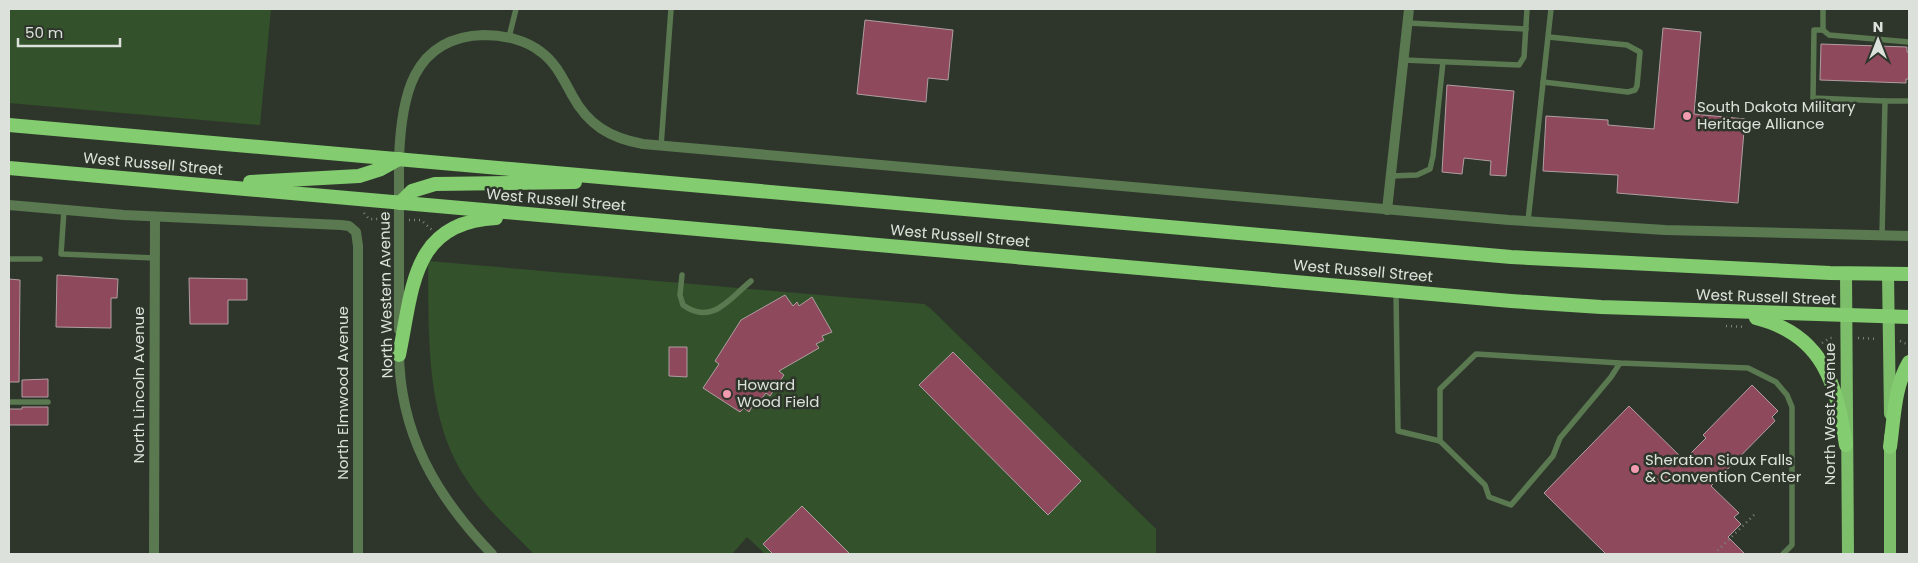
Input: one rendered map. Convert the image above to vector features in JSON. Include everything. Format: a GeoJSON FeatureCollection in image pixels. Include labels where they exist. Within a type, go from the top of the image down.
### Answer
{"type":"FeatureCollection","features":[{"type":"Feature","properties":{"kind":"highway","name":"West Russell Street"},"geometry":{"type":"LineString","coordinates":[[9,125],[1511,257],[1846,274],[1909,274]]}},
{"type":"Feature","properties":{"kind":"highway"},"geometry":{"type":"LineString","coordinates":[[199,185],[358,176],[381,169],[399,158]]}},
{"type":"Feature","properties":{"kind":"highway","name":"West Russell Street"},"geometry":{"type":"LineString","coordinates":[[9,168],[1396,291],[1601,307],[1909,317]]}},
{"type":"Feature","properties":{"kind":"highway"},"geometry":{"type":"LineString","coordinates":[[400,203],[412,191],[435,184],[631,179]]}},
{"type":"Feature","properties":{"kind":"highway"},"geometry":{"type":"LineString","coordinates":[[399,355],[420,266],[438,236],[464,223],[477,219],[569,218]]}},
{"type":"Feature","properties":{"kind":"highway"},"geometry":{"type":"LineString","coordinates":[[1726,312],[1782,327],[1795,334],[1813,350],[1826,369],[1832,383],[1846,445]]}},
{"type":"Feature","properties":{"kind":"highway"},"geometry":{"type":"LineString","coordinates":[[1890,447],[1898,393],[1909,362]]}},
{"type":"Feature","properties":{"kind":"main road","name":"North West Avenue"},"geometry":{"type":"LineString","coordinates":[[1846,274],[1848,554]]}},
{"type":"Feature","properties":{"kind":"main road"},"geometry":{"type":"LineString","coordinates":[[1888,274],[1890,554]]}},
{"type":"Feature","properties":{"kind":"street"},"geometry":{"type":"LineString","coordinates":[[1387,210],[1410,9]]}},
{"type":"Feature","properties":{"kind":"street"},"geometry":{"type":"LineString","coordinates":[[399,158],[404,100],[420,64],[453,40],[473,36],[509,37],[533,47],[552,62],[581,110],[592,123],[605,133],[622,140],[661,146],[1528,221],[1665,230],[1909,236]]}},
{"type":"Feature","properties":{"kind":"street","name":"North Western Avenue"},"geometry":{"type":"LineString","coordinates":[[399,158],[399,355],[406,409],[422,456],[445,500],[492,554]]}},
{"type":"Feature","properties":{"kind":"street"},"geometry":{"type":"LineString","coordinates":[[9,206],[155,216]]}},
{"type":"Feature","properties":{"kind":"street","name":"North Elmwood Avenue"},"geometry":{"type":"LineString","coordinates":[[155,216],[341,225],[349,226],[356,232],[358,246],[358,554]]}},
{"type":"Feature","properties":{"kind":"street","name":"North Lincoln Avenue"},"geometry":{"type":"LineString","coordinates":[[154,554],[155,216]]}},
{"type":"Feature","properties":{"kind":"lane"},"geometry":{"type":"LineString","coordinates":[[509,37],[516,9]]}},
{"type":"Feature","properties":{"kind":"lane"},"geometry":{"type":"LineString","coordinates":[[661,146],[671,9]]}},
{"type":"Feature","properties":{"kind":"lane"},"geometry":{"type":"LineString","coordinates":[[1404,60],[1519,65],[1524,57],[1527,9]]}},
{"type":"Feature","properties":{"kind":"lane"},"geometry":{"type":"LineString","coordinates":[[1528,221],[1551,9]]}},
{"type":"Feature","properties":{"kind":"lane"},"geometry":{"type":"LineString","coordinates":[[1823,9],[1823,30]]}},
{"type":"Feature","properties":{"kind":"lane"},"geometry":{"type":"LineString","coordinates":[[1408,23],[1526,29]]}},
{"type":"Feature","properties":{"kind":"lane"},"geometry":{"type":"LineString","coordinates":[[1909,42],[1830,36],[1823,30],[1814,30],[1813,98],[1909,101]]}},
{"type":"Feature","properties":{"kind":"lane"},"geometry":{"type":"LineString","coordinates":[[1543,82],[1628,92],[1635,90],[1637,86],[1640,52],[1634,48],[1628,45],[1548,37]]}},
{"type":"Feature","properties":{"kind":"lane"},"geometry":{"type":"LineString","coordinates":[[1391,176],[1417,175],[1430,169],[1434,156],[1442,62]]}},
{"type":"Feature","properties":{"kind":"lane"},"geometry":{"type":"LineString","coordinates":[[1882,236],[1885,100]]}},
{"type":"Feature","properties":{"kind":"lane"},"geometry":{"type":"LineString","coordinates":[[64,210],[61,254],[155,258]]}},
{"type":"Feature","properties":{"kind":"lane"},"geometry":{"type":"LineString","coordinates":[[9,259],[40,259]]}},
{"type":"Feature","properties":{"kind":"lane"},"geometry":{"type":"LineString","coordinates":[[682,275],[680,294],[682,305],[692,312],[702,314],[716,311],[751,281]]}},
{"type":"Feature","properties":{"kind":"lane"},"geometry":{"type":"LineString","coordinates":[[1396,291],[1398,431],[1440,441],[1485,485],[1489,497],[1511,505],[1553,456],[1560,438],[1611,377],[1620,363]]}},
{"type":"Feature","properties":{"kind":"lane"},"geometry":{"type":"LineString","coordinates":[[1440,441],[1440,389],[1476,354],[1620,363],[1748,368],[1776,382],[1788,395],[1792,407],[1792,554]]}},
{"type":"Feature","properties":{"kind":"lane"},"geometry":{"type":"LineString","coordinates":[[9,402],[48,402]]}},
{"type":"Feature","properties":{"kind":"lane"},"geometry":{"type":"LineString","coordinates":[[1783,554],[1792,545]]}},
{"type":"Feature","properties":{"kind":"path"},"geometry":{"type":"LineString","coordinates":[[1714,554],[1755,514]]}},
{"type":"Feature","properties":{"kind":"green space"},"geometry":{"type":"Polygon","coordinates":[[[9,9],[271,9],[260,125],[9,103],[9,9]]]}},
{"type":"Feature","properties":{"kind":"green space","name":"Howard Wood Field"},"geometry":{"type":"Polygon","coordinates":[[[428,261],[924,304],[1156,529],[1156,554],[765,554],[747,537],[732,554],[534,554],[497,517],[472,488],[452,453],[442,428],[432,373],[428,261]]]}},
{"type":"Feature","properties":{"kind":"building"},"geometry":{"type":"Polygon","coordinates":[[[865,20],[953,30],[948,80],[928,78],[926,102],[857,94],[865,20]]]}},
{"type":"Feature","properties":{"kind":"building","name":"South Dakota Military Heritage Alliance"},"geometry":{"type":"Polygon","coordinates":[[[1663,28],[1701,32],[1694,114],[1745,119],[1738,203],[1617,193],[1618,175],[1543,171],[1546,116],[1608,120],[1608,125],[1654,129],[1663,28]]]}},
{"type":"Feature","properties":{"kind":"building"},"geometry":{"type":"Polygon","coordinates":[[[1821,44],[1907,47],[1907,52],[1909,52],[1909,79],[1906,79],[1906,83],[1820,80],[1821,44]]]}},
{"type":"Feature","properties":{"kind":"building"},"geometry":{"type":"Polygon","coordinates":[[[1447,85],[1514,91],[1506,176],[1490,175],[1491,161],[1464,158],[1462,174],[1442,172],[1447,85]]]}},
{"type":"Feature","properties":{"kind":"building"},"geometry":{"type":"Polygon","coordinates":[[[57,275],[118,279],[117,298],[111,298],[111,328],[56,327],[57,275]]]}},
{"type":"Feature","properties":{"kind":"building"},"geometry":{"type":"Polygon","coordinates":[[[189,278],[247,279],[247,300],[228,300],[228,324],[190,324],[189,278]]]}},
{"type":"Feature","properties":{"kind":"building"},"geometry":{"type":"Polygon","coordinates":[[[9,279],[20,280],[19,382],[9,382],[9,279]]]}},
{"type":"Feature","properties":{"kind":"building"},"geometry":{"type":"Polygon","coordinates":[[[785,295],[793,306],[797,302],[799,306],[812,297],[832,332],[822,336],[824,340],[816,344],[819,348],[779,371],[784,375],[770,396],[766,393],[758,403],[755,401],[749,412],[744,408],[740,412],[703,388],[719,364],[715,361],[741,320],[785,295]]]}},
{"type":"Feature","properties":{"kind":"building"},"geometry":{"type":"Polygon","coordinates":[[[669,347],[687,347],[687,377],[669,376],[669,347]]]}},
{"type":"Feature","properties":{"kind":"building"},"geometry":{"type":"Polygon","coordinates":[[[953,352],[1081,481],[1048,515],[919,385],[953,352]]]}},
{"type":"Feature","properties":{"kind":"building"},"geometry":{"type":"Polygon","coordinates":[[[48,379],[48,397],[22,397],[22,380],[48,379]]]}},
{"type":"Feature","properties":{"kind":"building","name":"Sheraton Sioux Falls & Convention Center"},"geometry":{"type":"Polygon","coordinates":[[[1752,385],[1778,411],[1772,417],[1775,421],[1711,486],[1739,513],[1734,517],[1741,524],[1728,537],[1745,554],[1606,554],[1544,493],[1629,406],[1684,460],[1706,438],[1703,435],[1752,385]]]}},
{"type":"Feature","properties":{"kind":"building"},"geometry":{"type":"Polygon","coordinates":[[[22,407],[48,407],[48,425],[9,425],[9,409],[22,409],[22,407]]]}},
{"type":"Feature","properties":{"kind":"building"},"geometry":{"type":"Polygon","coordinates":[[[802,506],[850,554],[773,554],[763,544],[802,506]]]}},
{"type":"Feature","properties":{"kind":"place","name":"South Dakota Military Heritage Alliance"},"geometry":{"type":"Point","coordinates":[1687,116]}},
{"type":"Feature","properties":{"kind":"place","name":"Howard Wood Field"},"geometry":{"type":"Point","coordinates":[727,394]}},
{"type":"Feature","properties":{"kind":"place","name":"Sheraton Sioux Falls & Convention Center"},"geometry":{"type":"Point","coordinates":[1635,469]}}]}
